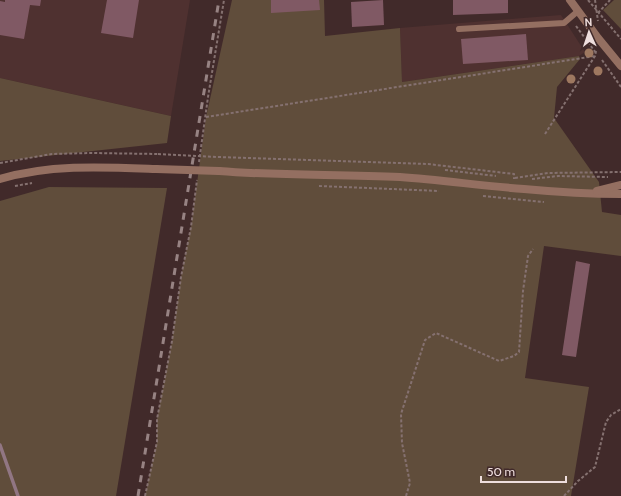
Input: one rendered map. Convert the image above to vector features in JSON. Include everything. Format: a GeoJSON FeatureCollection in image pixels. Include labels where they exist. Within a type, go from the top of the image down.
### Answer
{"type":"FeatureCollection","features":[{"type":"Feature","properties":{"kind":"street"},"geometry":{"type":"LineString","coordinates":[[570,0],[621,66]]}},
{"type":"Feature","properties":{"kind":"street"},"geometry":{"type":"LineString","coordinates":[[0,178],[58,169],[94,167],[219,171],[254,174],[400,177],[587,194],[621,194]]}},
{"type":"Feature","properties":{"kind":"street"},"geometry":{"type":"LineString","coordinates":[[587,194],[621,185]]}},
{"type":"Feature","properties":{"kind":"lane"},"geometry":{"type":"LineString","coordinates":[[459,29],[564,23],[578,11]]}},
{"type":"Feature","properties":{"kind":"path"},"geometry":{"type":"LineString","coordinates":[[198,167],[224,0]]}},
{"type":"Feature","properties":{"kind":"path"},"geometry":{"type":"LineString","coordinates":[[588,0],[621,39]]}},
{"type":"Feature","properties":{"kind":"path"},"geometry":{"type":"LineString","coordinates":[[595,0],[599,24]]}},
{"type":"Feature","properties":{"kind":"path"},"geometry":{"type":"LineString","coordinates":[[597,12],[610,0]]}},
{"type":"Feature","properties":{"kind":"path"},"geometry":{"type":"LineString","coordinates":[[575,24],[596,53]]}},
{"type":"Feature","properties":{"kind":"path"},"geometry":{"type":"LineString","coordinates":[[206,117],[595,56],[545,134]]}},
{"type":"Feature","properties":{"kind":"path"},"geometry":{"type":"LineString","coordinates":[[0,163],[52,154],[158,154],[428,164],[514,174],[514,181],[523,180]]}},
{"type":"Feature","properties":{"kind":"path"},"geometry":{"type":"LineString","coordinates":[[145,496],[157,442],[157,419],[172,342],[181,277],[191,228],[198,174]]}},
{"type":"Feature","properties":{"kind":"path"},"geometry":{"type":"LineString","coordinates":[[530,180],[558,176],[615,178]]}},
{"type":"Feature","properties":{"kind":"path"},"geometry":{"type":"LineString","coordinates":[[15,186],[37,182]]}},
{"type":"Feature","properties":{"kind":"path"},"geometry":{"type":"LineString","coordinates":[[316,186],[443,192]]}},
{"type":"Feature","properties":{"kind":"path"},"geometry":{"type":"LineString","coordinates":[[481,196],[549,202]]}},
{"type":"Feature","properties":{"kind":"path"},"geometry":{"type":"LineString","coordinates":[[406,496],[410,483],[402,443],[402,414],[425,340],[436,333],[499,361],[514,356],[519,352],[523,290],[528,256],[533,249]]}},
{"type":"Feature","properties":{"kind":"path"},"geometry":{"type":"LineString","coordinates":[[564,496],[578,481],[595,467],[606,422],[611,415],[621,408]]}},
{"type":"Feature","properties":{"kind":"shaded area"},"geometry":{"type":"Polygon","coordinates":[[[0,0],[190,0],[171,116],[0,78],[0,0]]]}},
{"type":"Feature","properties":{"kind":"shaded area"},"geometry":{"type":"Polygon","coordinates":[[[232,0],[324,0],[325,36],[400,28],[402,82],[579,56],[580,59],[557,87],[554,118],[599,182],[602,212],[621,215],[621,256],[544,246],[525,378],[589,387],[571,496],[145,496],[157,442],[157,419],[191,227],[206,117],[232,0]]]}},
{"type":"Feature","properties":{"kind":"shaded area"},"geometry":{"type":"Polygon","coordinates":[[[614,0],[621,0],[621,29],[603,10],[614,0]]]}},
{"type":"Feature","properties":{"kind":"shaded area"},"geometry":{"type":"Polygon","coordinates":[[[561,15],[585,52],[579,56],[402,82],[400,28],[561,15]]]}},
{"type":"Feature","properties":{"kind":"shaded area"},"geometry":{"type":"Polygon","coordinates":[[[0,78],[171,116],[167,143],[0,161],[0,78]]]}},
{"type":"Feature","properties":{"kind":"shaded area"},"geometry":{"type":"Polygon","coordinates":[[[49,187],[167,188],[116,496],[0,496],[0,201],[49,187]]]}},
{"type":"Feature","properties":{"kind":"building"},"geometry":{"type":"Polygon","coordinates":[[[5,0],[41,0],[40,6],[30,5],[24,39],[0,35],[0,1],[5,2],[5,0]]]}},
{"type":"Feature","properties":{"kind":"building"},"geometry":{"type":"Polygon","coordinates":[[[107,0],[139,0],[133,38],[101,33],[107,0]]]}},
{"type":"Feature","properties":{"kind":"building"},"geometry":{"type":"Polygon","coordinates":[[[271,0],[319,0],[320,10],[271,13],[271,0]]]}},
{"type":"Feature","properties":{"kind":"building"},"geometry":{"type":"Polygon","coordinates":[[[383,0],[384,25],[352,27],[351,2],[383,0]]]}},
{"type":"Feature","properties":{"kind":"building"},"geometry":{"type":"Polygon","coordinates":[[[453,0],[508,0],[508,13],[453,15],[453,0]]]}},
{"type":"Feature","properties":{"kind":"building"},"geometry":{"type":"Polygon","coordinates":[[[526,34],[528,60],[463,64],[461,39],[526,34]]]}},
{"type":"Feature","properties":{"kind":"building"},"geometry":{"type":"Polygon","coordinates":[[[576,261],[590,264],[576,357],[562,355],[576,261]]]}},
{"type":"Feature","properties":{"kind":"waterway"},"geometry":{"type":"LineString","coordinates":[[0,445],[18,496]]}},
{"type":"Feature","properties":{"kind":"railway"},"geometry":{"type":"LineString","coordinates":[[138,496],[219,0]]}}]}
